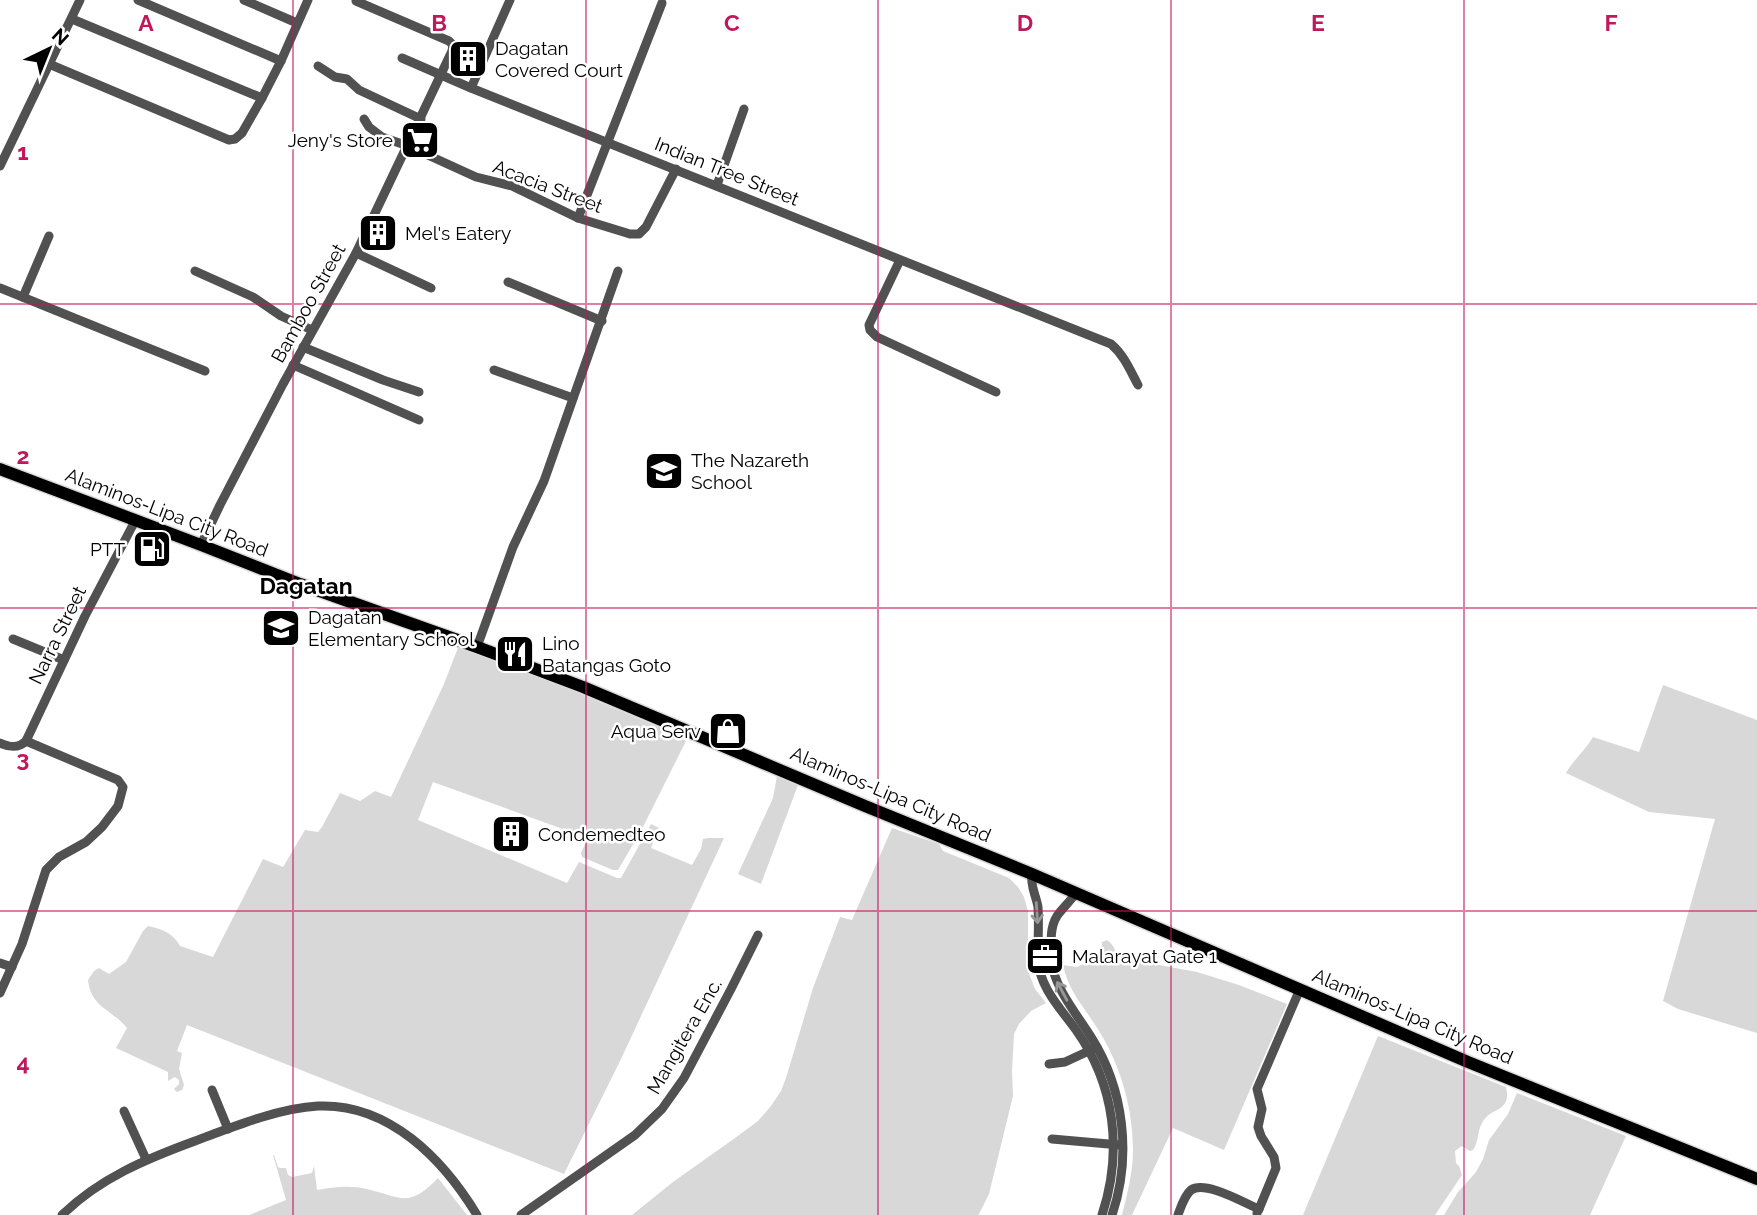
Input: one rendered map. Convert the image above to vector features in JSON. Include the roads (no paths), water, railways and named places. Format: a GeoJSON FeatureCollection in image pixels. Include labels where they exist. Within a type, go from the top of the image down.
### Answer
{"type":"FeatureCollection","features":[{"type":"Feature","properties":{"kind":"main road","name":"Alaminos-Lipa City Road"},"geometry":{"type":"LineString","coordinates":[[0,469],[300,584],[596,692],[1032,874],[1480,1067],[1757,1180]]}},
{"type":"Feature","properties":{"kind":"street"},"geometry":{"type":"LineString","coordinates":[[0,166],[80,0]]}},
{"type":"Feature","properties":{"kind":"street"},"geometry":{"type":"LineString","coordinates":[[138,0],[281,61]]}},
{"type":"Feature","properties":{"kind":"street"},"geometry":{"type":"LineString","coordinates":[[244,0],[297,23]]}},
{"type":"Feature","properties":{"kind":"street"},"geometry":{"type":"LineString","coordinates":[[49,64],[229,140],[235,139],[242,133],[262,98],[308,0]]}},
{"type":"Feature","properties":{"kind":"street"},"geometry":{"type":"LineString","coordinates":[[471,88],[510,0]]}},
{"type":"Feature","properties":{"kind":"street","name":"Bamboo Street"},"geometry":{"type":"LineString","coordinates":[[201,545],[293,365],[356,253],[453,51],[453,45],[449,41],[356,1]]}},
{"type":"Feature","properties":{"kind":"street"},"geometry":{"type":"LineString","coordinates":[[578,218],[663,3]]}},
{"type":"Feature","properties":{"kind":"street"},"geometry":{"type":"LineString","coordinates":[[72,19],[262,98]]}},
{"type":"Feature","properties":{"kind":"street","name":"Indian Tree Street"},"geometry":{"type":"LineString","coordinates":[[402,58],[1111,344],[1119,351],[1138,385]]}},
{"type":"Feature","properties":{"kind":"street"},"geometry":{"type":"LineString","coordinates":[[318,66],[421,119]]}},
{"type":"Feature","properties":{"kind":"street"},"geometry":{"type":"LineString","coordinates":[[717,185],[744,110]]}},
{"type":"Feature","properties":{"kind":"street","name":"Acacia Street"},"geometry":{"type":"LineString","coordinates":[[364,118],[369,127],[382,137],[476,177],[521,190],[578,218],[630,234],[639,234],[646,227],[676,169]]}},
{"type":"Feature","properties":{"kind":"street"},"geometry":{"type":"LineString","coordinates":[[23,297],[49,236]]}},
{"type":"Feature","properties":{"kind":"street"},"geometry":{"type":"LineString","coordinates":[[356,253],[431,288]]}},
{"type":"Feature","properties":{"kind":"street"},"geometry":{"type":"LineString","coordinates":[[900,260],[869,325],[870,330],[877,337],[996,392]]}},
{"type":"Feature","properties":{"kind":"street"},"geometry":{"type":"LineString","coordinates":[[195,271],[253,297],[281,316],[312,330]]}},
{"type":"Feature","properties":{"kind":"street"},"geometry":{"type":"LineString","coordinates":[[477,647],[513,547],[544,481],[618,271]]}},
{"type":"Feature","properties":{"kind":"street"},"geometry":{"type":"LineString","coordinates":[[508,282],[601,321]]}},
{"type":"Feature","properties":{"kind":"street"},"geometry":{"type":"LineString","coordinates":[[0,288],[205,371]]}},
{"type":"Feature","properties":{"kind":"street"},"geometry":{"type":"LineString","coordinates":[[303,347],[419,392]]}},
{"type":"Feature","properties":{"kind":"street"},"geometry":{"type":"LineString","coordinates":[[293,365],[419,420]]}},
{"type":"Feature","properties":{"kind":"street"},"geometry":{"type":"LineString","coordinates":[[494,369],[573,398]]}},
{"type":"Feature","properties":{"kind":"street","name":"Narra Street"},"geometry":{"type":"LineString","coordinates":[[26,741],[85,616],[135,520]]}},
{"type":"Feature","properties":{"kind":"street"},"geometry":{"type":"LineString","coordinates":[[13,639],[64,660]]}},
{"type":"Feature","properties":{"kind":"street"},"geometry":{"type":"LineString","coordinates":[[0,743],[14,747],[26,741],[118,780],[123,787],[118,806],[102,827],[86,842],[59,857],[46,870],[22,944],[0,993]]}},
{"type":"Feature","properties":{"kind":"street"},"geometry":{"type":"LineString","coordinates":[[1032,874],[1031,884],[1038,912],[1040,973],[1043,981],[1093,1049]]}},
{"type":"Feature","properties":{"kind":"street"},"geometry":{"type":"LineString","coordinates":[[1076,893],[1053,923],[1051,956],[1061,990],[1093,1049],[1110,1106],[1118,1145],[1119,1187],[1112,1215]]}},
{"type":"Feature","properties":{"kind":"street","name":"Mangitera Enc."},"geometry":{"type":"LineString","coordinates":[[521,1215],[631,1138],[662,1109],[684,1078],[758,934]]}},
{"type":"Feature","properties":{"kind":"street"},"geometry":{"type":"LineString","coordinates":[[1038,941],[1051,942]]}},
{"type":"Feature","properties":{"kind":"street"},"geometry":{"type":"LineString","coordinates":[[0,962],[12,967]]}},
{"type":"Feature","properties":{"kind":"street"},"geometry":{"type":"LineString","coordinates":[[1178,1215],[1186,1196],[1194,1189],[1204,1186],[1258,1212],[1276,1168],[1274,1157],[1258,1127],[1262,1109],[1257,1089],[1300,989]]}},
{"type":"Feature","properties":{"kind":"street"},"geometry":{"type":"LineString","coordinates":[[1049,1064],[1065,1062],[1093,1049]]}},
{"type":"Feature","properties":{"kind":"street"},"geometry":{"type":"LineString","coordinates":[[212,1090],[228,1129]]}},
{"type":"Feature","properties":{"kind":"street"},"geometry":{"type":"LineString","coordinates":[[62,1215],[94,1188],[146,1159],[228,1129],[298,1109],[319,1106],[364,1113],[392,1124],[432,1157],[455,1182],[477,1215]]}},
{"type":"Feature","properties":{"kind":"street"},"geometry":{"type":"LineString","coordinates":[[124,1111],[146,1159]]}},
{"type":"Feature","properties":{"kind":"street"},"geometry":{"type":"LineString","coordinates":[[1052,1139],[1118,1145]]}},
{"type":"Feature","properties":{"kind":"street"},"geometry":{"type":"LineString","coordinates":[[1102,1215],[1118,1145]]}},
{"type":"Feature","properties":{"kind":"place","name":"Dagatan Covered Court"},"geometry":{"type":"Point","coordinates":[468,59]}},
{"type":"Feature","properties":{"kind":"place","name":"Jeny's Store"},"geometry":{"type":"Point","coordinates":[420,140]}},
{"type":"Feature","properties":{"kind":"place","name":"Mel's Eatery"},"geometry":{"type":"Point","coordinates":[378,233]}},
{"type":"Feature","properties":{"kind":"place","name":"The Nazareth School"},"geometry":{"type":"Point","coordinates":[664,471]}},
{"type":"Feature","properties":{"kind":"place","name":"PTT"},"geometry":{"type":"Point","coordinates":[152,549]}},
{"type":"Feature","properties":{"kind":"place","name":"Dagatan Elementary School"},"geometry":{"type":"Point","coordinates":[281,628]}},
{"type":"Feature","properties":{"kind":"place","name":"Lino Batangas Goto"},"geometry":{"type":"Point","coordinates":[515,654]}},
{"type":"Feature","properties":{"kind":"place","name":"Aqua Serv"},"geometry":{"type":"Point","coordinates":[728,731]}},
{"type":"Feature","properties":{"kind":"place","name":"Condemedteo"},"geometry":{"type":"Point","coordinates":[511,834]}},
{"type":"Feature","properties":{"kind":"place","name":"Malarayat Gate 1"},"geometry":{"type":"Point","coordinates":[1045,956]}},
{"type":"Feature","properties":{"kind":"district","name":"Dagatan"},"geometry":{"type":"Point","coordinates":[306,585]}}]}
